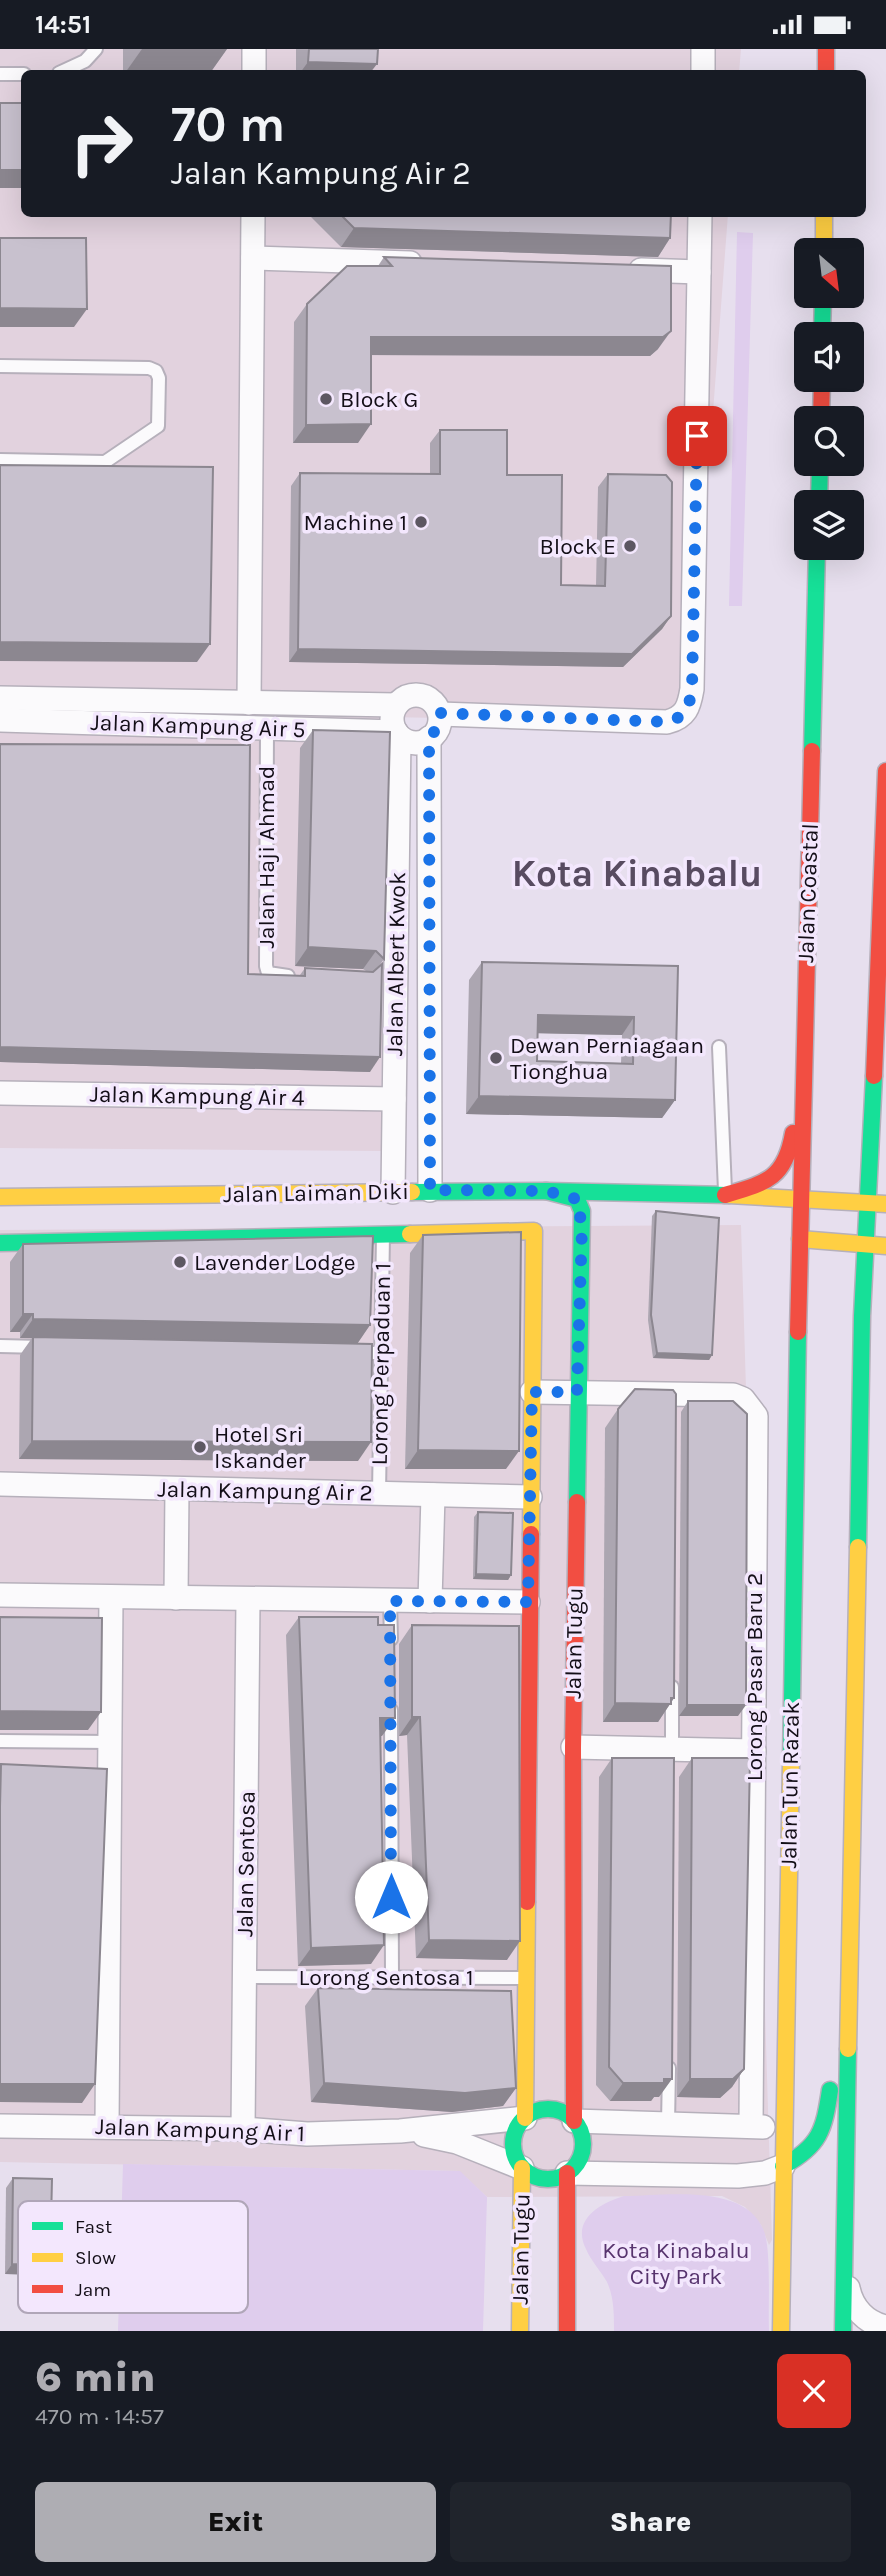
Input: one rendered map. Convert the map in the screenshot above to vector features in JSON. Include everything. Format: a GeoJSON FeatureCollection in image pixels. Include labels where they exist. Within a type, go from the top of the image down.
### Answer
{"type":"FeatureCollection","features":[{"type":"Feature","properties":{"kind":"main road"},"geometry":{"type":"LineString","coordinates":[[824,217],[824,238]]}},
{"type":"Feature","properties":{"kind":"main road","name":"Jalan Coastal"},"geometry":{"type":"LineString","coordinates":[[800,1238],[817,560]]}},
{"type":"Feature","properties":{"kind":"main road"},"geometry":{"type":"LineString","coordinates":[[843,2331],[862,1316],[868,1246],[886,771]]}},
{"type":"Feature","properties":{"kind":"main road"},"geometry":{"type":"LineString","coordinates":[[882,894],[886,951]]}},
{"type":"Feature","properties":{"kind":"main road"},"geometry":{"type":"LineString","coordinates":[[725,1195],[762,1183],[785,1167],[790,1158],[803,1055]]}},
{"type":"Feature","properties":{"kind":"main road","name":"Jalan Laiman Diki"},"geometry":{"type":"LineString","coordinates":[[0,1197],[430,1190],[725,1195],[886,1204]]}},
{"type":"Feature","properties":{"kind":"main road","name":"Jalan Tugu"},"geometry":{"type":"LineString","coordinates":[[546,1191],[577,1199],[582,1211],[573,1747],[574,2120]]}},
{"type":"Feature","properties":{"kind":"main road","name":"Jalan Laiman Diki"},"geometry":{"type":"LineString","coordinates":[[0,1243],[508,1230]]}},
{"type":"Feature","properties":{"kind":"main road","name":"Jalan Tugu"},"geometry":{"type":"LineString","coordinates":[[508,1230],[534,1231],[535,1238],[528,1602],[525,2117]]}},
{"type":"Feature","properties":{"kind":"main road"},"geometry":{"type":"LineString","coordinates":[[800,1238],[886,1246]]}},
{"type":"Feature","properties":{"kind":"main road","name":"Jalan Tun Razak"},"geometry":{"type":"LineString","coordinates":[[781,2331],[800,1238]]}},
{"type":"Feature","properties":{"kind":"main road"},"geometry":{"type":"LineString","coordinates":[[862,1316],[876,1298]]}},
{"type":"Feature","properties":{"kind":"main road"},"geometry":{"type":"LineString","coordinates":[[783,2166],[814,2146],[825,2129],[849,1946]]}},
{"type":"Feature","properties":{"kind":"main road"},"geometry":{"type":"LineString","coordinates":[[545,2109],[565,2114],[574,2120],[583,2148],[580,2158],[567,2173],[548,2179],[538,2178],[522,2168],[513,2148],[513,2137],[525,2117],[545,2109]]}},
{"type":"Feature","properties":{"kind":"main road","name":"Jalan Tugu"},"geometry":{"type":"LineString","coordinates":[[520,2331],[522,2168]]}},
{"type":"Feature","properties":{"kind":"main road","name":"Jalan Tugu"},"geometry":{"type":"LineString","coordinates":[[567,2173],[567,2331]]}},
{"type":"Feature","properties":{"kind":"street"},"geometry":{"type":"LineString","coordinates":[[254,49],[254,70]]}},
{"type":"Feature","properties":{"kind":"street"},"geometry":{"type":"LineString","coordinates":[[703,49],[703,70]]}},
{"type":"Feature","properties":{"kind":"street"},"geometry":{"type":"LineString","coordinates":[[249,703],[253,217]]}},
{"type":"Feature","properties":{"kind":"street"},"geometry":{"type":"LineString","coordinates":[[440,713],[667,722],[678,719],[688,709],[692,689],[700,217]]}},
{"type":"Feature","properties":{"kind":"street"},"geometry":{"type":"LineString","coordinates":[[253,258],[434,264]]}},
{"type":"Feature","properties":{"kind":"street"},"geometry":{"type":"LineString","coordinates":[[616,269],[699,272]]}},
{"type":"Feature","properties":{"kind":"street"},"geometry":{"type":"LineString","coordinates":[[0,698],[396,705],[407,697],[421,695],[433,702],[440,713],[438,727],[429,738],[414,743],[397,734],[392,718],[396,705]]}},
{"type":"Feature","properties":{"kind":"street","name":"Jalan Kampung Air 5"},"geometry":{"type":"LineString","coordinates":[[0,720],[397,734]]}},
{"type":"Feature","properties":{"kind":"street","name":"Jalan Albert Kwok"},"geometry":{"type":"LineString","coordinates":[[393,1192],[397,734]]}},
{"type":"Feature","properties":{"kind":"street","name":"Jalan Albert Kwok"},"geometry":{"type":"LineString","coordinates":[[429,738],[430,1190]]}},
{"type":"Feature","properties":{"kind":"street","name":"Jalan Kampung Air 4"},"geometry":{"type":"LineString","coordinates":[[0,1093],[394,1100]]}},
{"type":"Feature","properties":{"kind":"street","name":"Lorong Pasar Baru 2"},"geometry":{"type":"LineString","coordinates":[[532,1392],[577,1392],[672,1402],[733,1395],[743,1399],[756,1416],[751,2126]]}},
{"type":"Feature","properties":{"kind":"street","name":"Jalan Kampung Air 2"},"geometry":{"type":"LineString","coordinates":[[0,1485],[530,1497]]}},
{"type":"Feature","properties":{"kind":"street"},"geometry":{"type":"LineString","coordinates":[[176,1598],[177,1489]]}},
{"type":"Feature","properties":{"kind":"street"},"geometry":{"type":"LineString","coordinates":[[430,1601],[433,1495]]}},
{"type":"Feature","properties":{"kind":"street"},"geometry":{"type":"LineString","coordinates":[[0,1595],[528,1602]]}},
{"type":"Feature","properties":{"kind":"street"},"geometry":{"type":"LineString","coordinates":[[107,2127],[111,1597]]}},
{"type":"Feature","properties":{"kind":"street","name":"Jalan Sentosa"},"geometry":{"type":"LineString","coordinates":[[243,2129],[248,1598]]}},
{"type":"Feature","properties":{"kind":"street"},"geometry":{"type":"LineString","coordinates":[[573,1747],[672,1756],[754,1751]]}},
{"type":"Feature","properties":{"kind":"street","name":"Jalan Kampung Air 1"},"geometry":{"type":"LineString","coordinates":[[0,2126],[243,2129],[307,2134],[400,2131],[525,2117]]}},
{"type":"Feature","properties":{"kind":"street"},"geometry":{"type":"LineString","coordinates":[[574,2120],[784,2127]]}},
{"type":"Feature","properties":{"kind":"street","name":"Jalan Kampung Air 1"},"geometry":{"type":"LineString","coordinates":[[400,2131],[457,2142],[522,2168]]}},
{"type":"Feature","properties":{"kind":"street"},"geometry":{"type":"LineString","coordinates":[[567,2173],[737,2176],[765,2173],[783,2166]]}},
{"type":"Feature","properties":{"kind":"street"},"geometry":{"type":"LineString","coordinates":[[845,2268],[850,2301],[876,2325],[886,2327]]}},
{"type":"Feature","properties":{"kind":"lane"},"geometry":{"type":"LineString","coordinates":[[66,70],[85,61],[96,49]]}},
{"type":"Feature","properties":{"kind":"lane"},"geometry":{"type":"LineString","coordinates":[[0,74],[21,74]]}},
{"type":"Feature","properties":{"kind":"lane"},"geometry":{"type":"LineString","coordinates":[[0,366],[149,368],[156,371],[159,378],[159,426],[105,462],[0,460]]}},
{"type":"Feature","properties":{"kind":"lane","name":"Jalan Haji Ahmad"},"geometry":{"type":"LineString","coordinates":[[267,728],[266,966],[268,973],[274,975],[299,976]]}},
{"type":"Feature","properties":{"kind":"lane"},"geometry":{"type":"LineString","coordinates":[[719,1047],[725,1195]]}},
{"type":"Feature","properties":{"kind":"lane","name":"Lorong Perpaduan 1"},"geometry":{"type":"LineString","coordinates":[[379,1494],[383,1235]]}},
{"type":"Feature","properties":{"kind":"lane"},"geometry":{"type":"LineString","coordinates":[[0,1346],[54,1347]]}},
{"type":"Feature","properties":{"kind":"lane"},"geometry":{"type":"LineString","coordinates":[[340,1353],[381,1353]]}},
{"type":"Feature","properties":{"kind":"lane"},"geometry":{"type":"LineString","coordinates":[[390,1601],[391,1657]]}},
{"type":"Feature","properties":{"kind":"lane"},"geometry":{"type":"LineString","coordinates":[[672,1667],[672,1756]]}},
{"type":"Feature","properties":{"kind":"lane"},"geometry":{"type":"LineString","coordinates":[[391,1698],[392,1977]]}},
{"type":"Feature","properties":{"kind":"lane"},"geometry":{"type":"LineString","coordinates":[[0,1741],[110,1742]]}},
{"type":"Feature","properties":{"kind":"lane","name":"Lorong Sentosa 1"},"geometry":{"type":"LineString","coordinates":[[244,1977],[527,1978]]}},
{"type":"Feature","properties":{"kind":"lane"},"geometry":{"type":"LineString","coordinates":[[668,2124],[669,2055]]}},
{"type":"Feature","properties":{"kind":"shaded area"},"geometry":{"type":"Polygon","coordinates":[[[0,49],[741,49],[739,70],[21,70],[21,217],[728,217],[692,689],[667,722],[385,717],[381,1151],[0,1148],[0,49]]]}},
{"type":"Feature","properties":{"kind":"shaded area"},"geometry":{"type":"Polygon","coordinates":[[[741,1225],[772,2240],[769,2245],[761,2225],[745,2207],[722,2196],[487,2197],[459,2171],[0,2162],[0,1230],[741,1225]]]}},
{"type":"Feature","properties":{"kind":"green space"},"geometry":{"type":"Polygon","coordinates":[[[737,232],[753,233],[742,606],[729,606],[737,232]]]}},
{"type":"Feature","properties":{"kind":"green space"},"geometry":{"type":"Polygon","coordinates":[[[123,2164],[460,2171],[487,2197],[483,2331],[118,2331],[119,2313],[248,2313],[248,2201],[122,2201],[123,2164]]]}},
{"type":"Feature","properties":{"kind":"green space","name":"Kota Kinabalu City Park"},"geometry":{"type":"Polygon","coordinates":[[[704,2195],[742,2206],[756,2217],[767,2244],[769,2331],[614,2331],[609,2288],[586,2249],[582,2229],[590,2214],[597,2208],[624,2196],[704,2195]]]}},
{"type":"Feature","properties":{"kind":"building"},"geometry":{"type":"Polygon","coordinates":[[[309,49],[378,49],[377,64],[308,62],[309,49]]]}},
{"type":"Feature","properties":{"kind":"building"},"geometry":{"type":"Polygon","coordinates":[[[0,103],[21,103],[21,170],[0,170],[0,103]]]}},
{"type":"Feature","properties":{"kind":"building"},"geometry":{"type":"Polygon","coordinates":[[[343,217],[671,217],[670,238],[354,228],[343,217]]]}},
{"type":"Feature","properties":{"kind":"building"},"geometry":{"type":"Polygon","coordinates":[[[0,238],[86,238],[87,309],[0,308],[0,238]]]}},
{"type":"Feature","properties":{"kind":"building","name":"Block G"},"geometry":{"type":"Polygon","coordinates":[[[384,257],[671,266],[671,331],[663,337],[371,337],[371,424],[306,425],[307,304],[347,266],[392,266],[384,257]]]}},
{"type":"Feature","properties":{"kind":"building"},"geometry":{"type":"Polygon","coordinates":[[[440,430],[507,430],[507,475],[562,475],[561,585],[605,586],[608,474],[666,475],[672,482],[671,616],[632,654],[298,649],[300,473],[440,474],[440,430]]]}},
{"type":"Feature","properties":{"kind":"building"},"geometry":{"type":"Polygon","coordinates":[[[0,465],[213,467],[210,644],[0,642],[0,465]]]}},
{"type":"Feature","properties":{"kind":"building"},"geometry":{"type":"Polygon","coordinates":[[[313,730],[390,732],[384,959],[376,951],[308,947],[313,730]]]}},
{"type":"Feature","properties":{"kind":"building"},"geometry":{"type":"Polygon","coordinates":[[[0,744],[250,745],[248,974],[305,976],[305,968],[373,972],[382,964],[380,1057],[0,1047],[0,744]]]}},
{"type":"Feature","properties":{"kind":"building","name":"Dewan Perniagaan Tionghua"},"geometry":{"type":"Polygon","coordinates":[[[482,962],[678,966],[675,1100],[479,1096],[482,962]],[[538,1015],[537,1061],[633,1064],[634,1017],[538,1015]]]}},
{"type":"Feature","properties":{"kind":"building"},"geometry":{"type":"Polygon","coordinates":[[[656,1211],[719,1218],[712,1355],[657,1353],[651,1315],[656,1211]]]}},
{"type":"Feature","properties":{"kind":"building"},"geometry":{"type":"Polygon","coordinates":[[[521,1232],[519,1451],[418,1450],[423,1235],[521,1232]]]}},
{"type":"Feature","properties":{"kind":"building"},"geometry":{"type":"Polygon","coordinates":[[[373,1236],[370,1325],[33,1319],[33,1314],[23,1314],[23,1244],[373,1236]]]}},
{"type":"Feature","properties":{"kind":"building"},"geometry":{"type":"Polygon","coordinates":[[[33,1337],[372,1344],[371,1442],[32,1441],[33,1337]]]}},
{"type":"Feature","properties":{"kind":"building"},"geometry":{"type":"Polygon","coordinates":[[[635,1389],[673,1390],[676,1394],[674,1698],[671,1698],[671,1704],[615,1703],[618,1409],[635,1389]]]}},
{"type":"Feature","properties":{"kind":"building"},"geometry":{"type":"Polygon","coordinates":[[[688,1401],[733,1401],[747,1414],[746,1705],[687,1705],[688,1401]]]}},
{"type":"Feature","properties":{"kind":"building"},"geometry":{"type":"Polygon","coordinates":[[[478,1512],[513,1513],[511,1575],[476,1574],[478,1512]]]}},
{"type":"Feature","properties":{"kind":"building"},"geometry":{"type":"Polygon","coordinates":[[[0,1617],[102,1618],[101,1712],[0,1711],[0,1617]]]}},
{"type":"Feature","properties":{"kind":"building"},"geometry":{"type":"Polygon","coordinates":[[[299,1617],[378,1617],[378,1625],[394,1625],[395,1718],[380,1718],[384,1945],[311,1948],[299,1617]]]}},
{"type":"Feature","properties":{"kind":"building"},"geometry":{"type":"Polygon","coordinates":[[[412,1625],[519,1626],[520,1941],[429,1940],[420,1717],[412,1717],[412,1625]]]}},
{"type":"Feature","properties":{"kind":"building"},"geometry":{"type":"Polygon","coordinates":[[[612,1758],[674,1758],[672,2079],[664,2079],[664,2083],[623,2083],[609,2067],[612,1758]]]}},
{"type":"Feature","properties":{"kind":"building"},"geometry":{"type":"Polygon","coordinates":[[[692,1758],[750,1758],[744,2069],[733,2079],[690,2079],[692,1758]]]}},
{"type":"Feature","properties":{"kind":"building"},"geometry":{"type":"Polygon","coordinates":[[[1,1764],[107,1769],[95,2084],[0,2084],[1,1764]]]}},
{"type":"Feature","properties":{"kind":"building"},"geometry":{"type":"Polygon","coordinates":[[[318,1988],[511,1991],[516,2088],[465,2093],[324,2083],[318,1988]]]}},
{"type":"Feature","properties":{"kind":"building"},"geometry":{"type":"Polygon","coordinates":[[[13,2178],[52,2179],[51,2201],[18,2201],[18,2264],[12,2264],[13,2178]]]}},
{"type":"Feature","properties":{"kind":"traffic: fast"},"geometry":{"type":"LineString","coordinates":[[822,322],[823,308]]}},
{"type":"Feature","properties":{"kind":"traffic: fast"},"geometry":{"type":"LineString","coordinates":[[819,490],[820,476]]}},
{"type":"Feature","properties":{"kind":"traffic: fast"},"geometry":{"type":"LineString","coordinates":[[812,751],[817,560]]}},
{"type":"Feature","properties":{"kind":"traffic: fast"},"geometry":{"type":"LineString","coordinates":[[858,1547],[862,1316],[874,1076]]}},
{"type":"Feature","properties":{"kind":"traffic: fast"},"geometry":{"type":"LineString","coordinates":[[546,1191],[577,1199],[582,1211],[577,1502]]}},
{"type":"Feature","properties":{"kind":"traffic: fast"},"geometry":{"type":"LineString","coordinates":[[412,1192],[546,1191],[729,1195]]}},
{"type":"Feature","properties":{"kind":"traffic: fast"},"geometry":{"type":"LineString","coordinates":[[0,1243],[410,1234]]}},
{"type":"Feature","properties":{"kind":"traffic: fast"},"geometry":{"type":"LineString","coordinates":[[791,1762],[798,1332]]}},
{"type":"Feature","properties":{"kind":"traffic: fast"},"geometry":{"type":"LineString","coordinates":[[843,2331],[848,2049]]}},
{"type":"Feature","properties":{"kind":"traffic: fast"},"geometry":{"type":"LineString","coordinates":[[783,2166],[813,2144],[822,2126],[830,2090]]}},
{"type":"Feature","properties":{"kind":"traffic: fast"},"geometry":{"type":"LineString","coordinates":[[548,2109],[573,2119],[583,2144],[573,2169],[548,2179],[523,2169],[513,2144],[523,2119],[548,2109]]}},
{"type":"Feature","properties":{"kind":"traffic: slow"},"geometry":{"type":"LineString","coordinates":[[824,217],[824,238]]}},
{"type":"Feature","properties":{"kind":"traffic: slow"},"geometry":{"type":"LineString","coordinates":[[0,1197],[412,1192]]}},
{"type":"Feature","properties":{"kind":"traffic: slow"},"geometry":{"type":"LineString","coordinates":[[729,1195],[886,1204]]}},
{"type":"Feature","properties":{"kind":"traffic: slow"},"geometry":{"type":"LineString","coordinates":[[410,1234],[534,1231],[531,1534]]}},
{"type":"Feature","properties":{"kind":"traffic: slow"},"geometry":{"type":"LineString","coordinates":[[800,1239],[886,1246]]}},
{"type":"Feature","properties":{"kind":"traffic: slow"},"geometry":{"type":"LineString","coordinates":[[848,2049],[858,1547]]}},
{"type":"Feature","properties":{"kind":"traffic: slow"},"geometry":{"type":"LineString","coordinates":[[781,2331],[791,1762]]}},
{"type":"Feature","properties":{"kind":"traffic: slow"},"geometry":{"type":"LineString","coordinates":[[525,2118],[527,1902]]}},
{"type":"Feature","properties":{"kind":"traffic: slow"},"geometry":{"type":"LineString","coordinates":[[520,2331],[522,2168]]}},
{"type":"Feature","properties":{"kind":"traffic: jam"},"geometry":{"type":"LineString","coordinates":[[826,49],[826,70]]}},
{"type":"Feature","properties":{"kind":"traffic: jam"},"geometry":{"type":"LineString","coordinates":[[821,406],[822,392]]}},
{"type":"Feature","properties":{"kind":"traffic: jam"},"geometry":{"type":"LineString","coordinates":[[798,1332],[812,751]]}},
{"type":"Feature","properties":{"kind":"traffic: jam"},"geometry":{"type":"LineString","coordinates":[[874,1076],[886,771]]}},
{"type":"Feature","properties":{"kind":"traffic: jam"},"geometry":{"type":"LineString","coordinates":[[725,1195],[752,1187],[779,1170],[793,1133]]}},
{"type":"Feature","properties":{"kind":"traffic: jam"},"geometry":{"type":"LineString","coordinates":[[574,2121],[573,1747],[577,1502]]}},
{"type":"Feature","properties":{"kind":"traffic: jam"},"geometry":{"type":"LineString","coordinates":[[527,1902],[531,1534]]}},
{"type":"Feature","properties":{"kind":"traffic: jam"},"geometry":{"type":"LineString","coordinates":[[567,2173],[567,2331]]}},
{"type":"Feature","properties":{"kind":"place","name":"Block G"},"geometry":{"type":"Point","coordinates":[326,399]}},
{"type":"Feature","properties":{"kind":"place","name":"Machine 1"},"geometry":{"type":"Point","coordinates":[421,522]}},
{"type":"Feature","properties":{"kind":"place","name":"Block E"},"geometry":{"type":"Point","coordinates":[630,546]}},
{"type":"Feature","properties":{"kind":"place","name":"Dewan Perniagaan Tionghua"},"geometry":{"type":"Point","coordinates":[496,1058]}},
{"type":"Feature","properties":{"kind":"place","name":"Lavender Lodge"},"geometry":{"type":"Point","coordinates":[180,1262]}},
{"type":"Feature","properties":{"kind":"place","name":"Hotel Sri Iskander"},"geometry":{"type":"Point","coordinates":[200,1447]}},
{"type":"Feature","properties":{"kind":"district","name":"Kota Kinabalu"},"geometry":{"type":"Point","coordinates":[637,873]}},
{"type":"Feature","properties":{"kind":"route"},"geometry":{"type":"LineString","coordinates":[[391,1897],[390,1601],[528,1602],[532,1392],[577,1392],[582,1227],[582,1211],[577,1199],[546,1191],[430,1190],[429,738],[435,734],[440,713],[667,722],[678,719],[688,709],[692,689],[697,436]]}}]}
